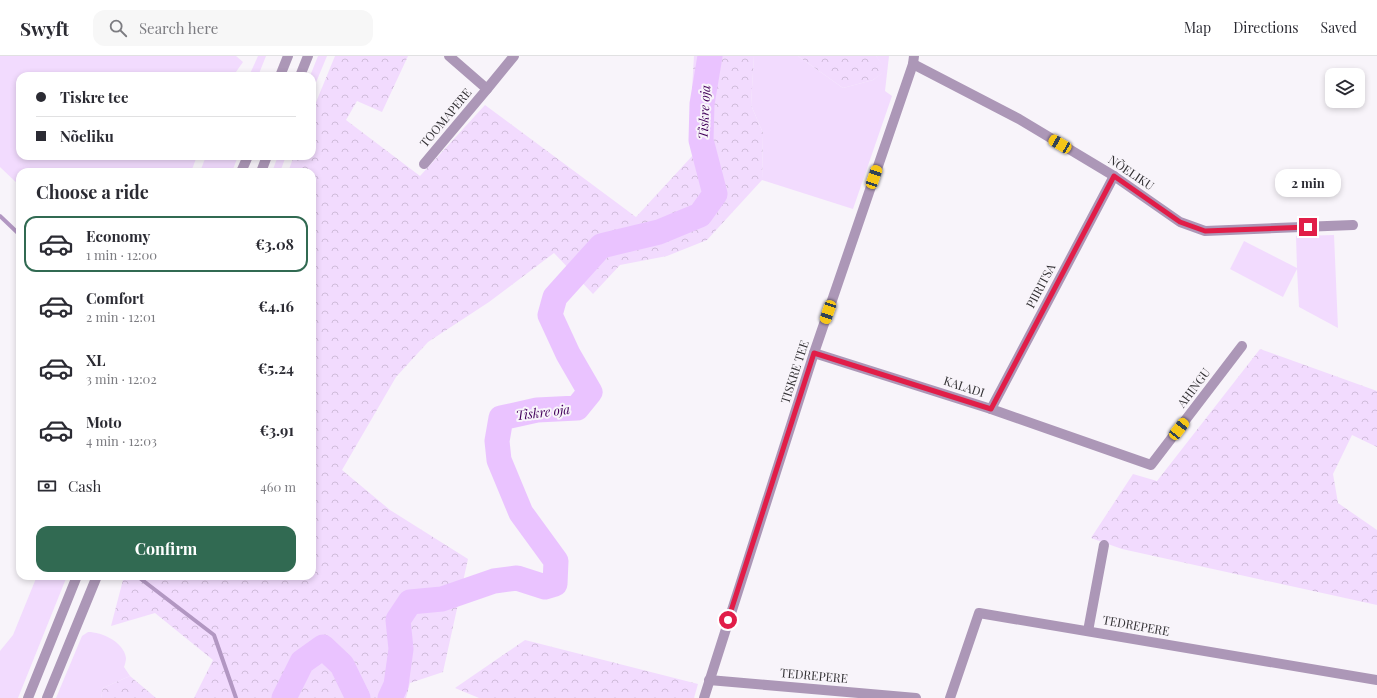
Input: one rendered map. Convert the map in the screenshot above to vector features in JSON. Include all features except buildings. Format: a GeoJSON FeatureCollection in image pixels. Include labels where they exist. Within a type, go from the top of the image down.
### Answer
{"type":"FeatureCollection","features":[{"type":"Feature","properties":{"kind":"street"},"geometry":{"type":"LineString","coordinates":[[282,72],[288,56]]}},
{"type":"Feature","properties":{"kind":"street"},"geometry":{"type":"LineString","coordinates":[[302,72],[308,56]]}},
{"type":"Feature","properties":{"kind":"street","name":"TOOMAPERE"},"geometry":{"type":"LineString","coordinates":[[449,56],[487,89]]}},
{"type":"Feature","properties":{"kind":"street","name":"TOOMAPERE"},"geometry":{"type":"LineString","coordinates":[[424,164],[514,56]]}},
{"type":"Feature","properties":{"kind":"street","name":"NÕELIKU"},"geometry":{"type":"LineString","coordinates":[[914,60],[1019,119],[1114,176],[1180,222],[1205,231],[1353,225]]}},
{"type":"Feature","properties":{"kind":"street","name":"TISKRE TEE"},"geometry":{"type":"LineString","coordinates":[[704,698],[814,353],[914,60]]}},
{"type":"Feature","properties":{"kind":"street","name":"PIIRITSA"},"geometry":{"type":"LineString","coordinates":[[991,409],[1114,176]]}},
{"type":"Feature","properties":{"kind":"street","name":"AHINGU"},"geometry":{"type":"LineString","coordinates":[[1151,465],[1242,346]]}},
{"type":"Feature","properties":{"kind":"street","name":"KALADI"},"geometry":{"type":"LineString","coordinates":[[814,353],[991,409],[1151,465]]}},
{"type":"Feature","properties":{"kind":"street"},"geometry":{"type":"LineString","coordinates":[[1088,631],[1104,545]]}},
{"type":"Feature","properties":{"kind":"street"},"geometry":{"type":"LineString","coordinates":[[28,698],[75,580]]}},
{"type":"Feature","properties":{"kind":"street"},"geometry":{"type":"LineString","coordinates":[[48,698],[95,580]]}},
{"type":"Feature","properties":{"kind":"street","name":"TEDREPERE"},"geometry":{"type":"LineString","coordinates":[[950,698],[978,613],[1377,680]]}},
{"type":"Feature","properties":{"kind":"street","name":"TEDREPERE"},"geometry":{"type":"LineString","coordinates":[[709,680],[916,698]]}},
{"type":"Feature","properties":{"kind":"green space"},"geometry":{"type":"Polygon","coordinates":[[[0,56],[236,56],[243,62],[236,72],[16,72],[16,160],[196,160],[192,168],[16,168],[16,182],[0,167],[0,56]]]}},
{"type":"Feature","properties":{"kind":"green space"},"geometry":{"type":"Polygon","coordinates":[[[258,56],[266,56],[260,72],[251,72],[258,56]]]}},
{"type":"Feature","properties":{"kind":"green space"},"geometry":{"type":"Polygon","coordinates":[[[318,56],[327,56],[316,82],[316,72],[312,72],[318,56]]]}},
{"type":"Feature","properties":{"kind":"green space"},"geometry":{"type":"Polygon","coordinates":[[[335,56],[408,56],[382,112],[357,101],[346,120],[420,176],[485,105],[636,217],[694,154],[689,138],[694,56],[754,56],[751,105],[763,133],[762,180],[707,240],[667,256],[620,265],[593,294],[554,253],[489,302],[428,342],[396,377],[342,470],[390,510],[468,559],[443,672],[410,683],[406,698],[194,698],[213,660],[155,613],[111,626],[123,580],[316,580],[316,168],[290,168],[292,160],[316,160],[316,102],[335,56]]]}},
{"type":"Feature","properties":{"kind":"green space"},"geometry":{"type":"Polygon","coordinates":[[[754,56],[798,56],[843,88],[873,80],[886,70],[876,56],[889,56],[885,91],[892,96],[853,209],[762,180],[763,133],[751,105],[754,56]]]}},
{"type":"Feature","properties":{"kind":"green space"},"geometry":{"type":"Polygon","coordinates":[[[798,56],[876,56],[887,70],[873,80],[843,88],[798,56]]]}},
{"type":"Feature","properties":{"kind":"green space"},"geometry":{"type":"Polygon","coordinates":[[[204,160],[236,160],[234,168],[202,168],[204,160]]]}},
{"type":"Feature","properties":{"kind":"green space"},"geometry":{"type":"Polygon","coordinates":[[[276,160],[284,160],[282,168],[274,168],[276,160]]]}},
{"type":"Feature","properties":{"kind":"green space"},"geometry":{"type":"Polygon","coordinates":[[[1334,235],[1338,328],[1299,307],[1297,269],[1283,297],[1230,269],[1244,241],[1297,268],[1296,236],[1334,235]]]}},
{"type":"Feature","properties":{"kind":"green space"},"geometry":{"type":"Polygon","coordinates":[[[1260,349],[1377,391],[1377,447],[1352,435],[1333,474],[1338,503],[1377,530],[1377,605],[1122,549],[1091,538],[1133,474],[1157,481],[1260,349]]]}},
{"type":"Feature","properties":{"kind":"green space"},"geometry":{"type":"Polygon","coordinates":[[[35,580],[65,580],[18,698],[0,698],[0,651],[13,635],[35,580]]]}},
{"type":"Feature","properties":{"kind":"green space"},"geometry":{"type":"Polygon","coordinates":[[[88,632],[94,632],[106,636],[121,647],[126,658],[124,667],[130,676],[103,688],[101,698],[56,698],[82,636],[88,632]]]}},
{"type":"Feature","properties":{"kind":"green space"},"geometry":{"type":"Polygon","coordinates":[[[525,640],[698,684],[694,698],[479,698],[455,688],[525,640]]]}},
{"type":"Feature","properties":{"kind":"green space"},"geometry":{"type":"Polygon","coordinates":[[[130,676],[156,698],[101,698],[103,688],[130,676]]]}},
{"type":"Feature","properties":{"kind":"waterway","name":"Tiskre oja"},"geometry":{"type":"LineString","coordinates":[[390,698],[396,685],[401,649],[398,620],[410,602],[442,599],[494,581],[517,578],[545,587],[555,584],[556,561],[521,513],[499,460],[497,441],[501,418],[537,410],[577,408],[590,392],[568,354],[550,315],[555,297],[601,246],[659,232],[700,215],[715,194],[701,140],[702,104],[710,56]]}},
{"type":"Feature","properties":{"kind":"waterway"},"geometry":{"type":"LineString","coordinates":[[0,216],[16,231]]}},
{"type":"Feature","properties":{"kind":"waterway"},"geometry":{"type":"LineString","coordinates":[[142,580],[214,635],[236,698]]}},
{"type":"Feature","properties":{"kind":"waterway","name":"Tiskre oja"},"geometry":{"type":"LineString","coordinates":[[284,698],[302,662],[323,647],[342,665],[358,698]]}},
{"type":"Feature","properties":{"kind":"route"},"geometry":{"type":"LineString","coordinates":[[728,620],[814,353],[991,409],[1114,176],[1180,222],[1205,231],[1308,227]]}}]}
